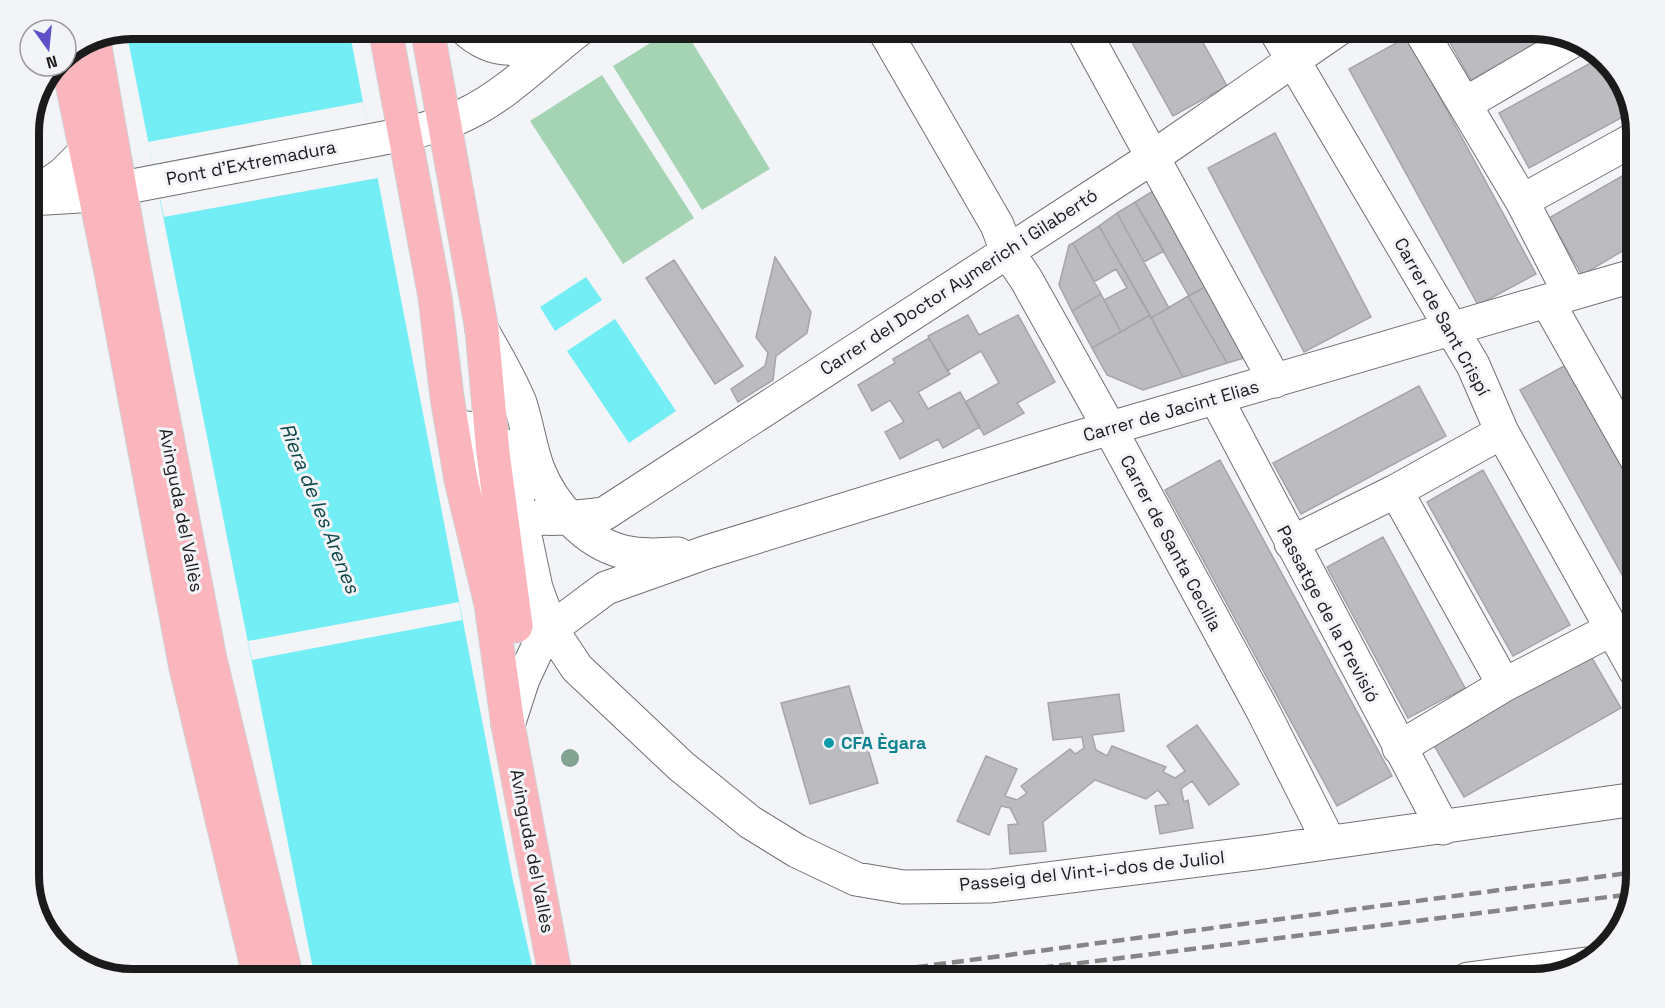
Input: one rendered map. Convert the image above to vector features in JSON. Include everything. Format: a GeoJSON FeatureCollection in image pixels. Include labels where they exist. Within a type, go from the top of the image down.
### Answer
{"type":"FeatureCollection","features":[{"type":"Feature","properties":{"kind":"main road","name":"Avinguda del Vallès"},"geometry":{"type":"LineString","coordinates":[[386,39],[393,136],[435,297],[447,397],[461,480],[491,604],[508,725],[554,969]]}},
{"type":"Feature","properties":{"kind":"main road","name":"Avinguda del Vallès"},"geometry":{"type":"LineString","coordinates":[[429,39],[482,330],[485,364],[510,510],[523,679],[576,969]]}},
{"type":"Feature","properties":{"kind":"main road","name":"Avinguda del Vallès"},"geometry":{"type":"LineString","coordinates":[[95,47],[214,678],[284,969]]}},
{"type":"Feature","properties":{"kind":"main road","name":"Avinguda del Vallès"},"geometry":{"type":"LineString","coordinates":[[71,78],[86,152],[121,188],[186,668],[257,969]]}},
{"type":"Feature","properties":{"kind":"street"},"geometry":{"type":"LineString","coordinates":[[480,39],[494,48],[524,49],[553,39]]}},
{"type":"Feature","properties":{"kind":"street"},"geometry":{"type":"LineString","coordinates":[[393,136],[445,123],[468,113],[492,98],[567,39]]}},
{"type":"Feature","properties":{"kind":"street","name":"Carrer de Santa Cecilia"},"geometry":{"type":"LineString","coordinates":[[889,39],[997,225],[1006,251],[1026,279],[1110,429],[1263,711],[1329,842]]}},
{"type":"Feature","properties":{"kind":"street"},"geometry":{"type":"LineString","coordinates":[[1088,39],[1275,381]]}},
{"type":"Feature","properties":{"kind":"street","name":"Carrer de Sant Crispí"},"geometry":{"type":"LineString","coordinates":[[1280,39],[1473,365],[1502,432],[1626,654]]}},
{"type":"Feature","properties":{"kind":"street","name":"Carrer del Doctor Aymerich i Gilabertó"},"geometry":{"type":"LineString","coordinates":[[569,518],[604,514],[1153,157],[1323,39]]}},
{"type":"Feature","properties":{"kind":"street"},"geometry":{"type":"LineString","coordinates":[[1426,39],[1522,201],[1559,298],[1626,437]]}},
{"type":"Feature","properties":{"kind":"street"},"geometry":{"type":"LineString","coordinates":[[1465,104],[1566,45]]}},
{"type":"Feature","properties":{"kind":"street","name":"Pont d'Extremadura"},"geometry":{"type":"LineString","coordinates":[[39,198],[121,188],[393,136]]}},
{"type":"Feature","properties":{"kind":"street"},"geometry":{"type":"LineString","coordinates":[[1522,201],[1626,144]]}},
{"type":"Feature","properties":{"kind":"street"},"geometry":{"type":"LineString","coordinates":[[39,192],[63,174],[86,152]]}},
{"type":"Feature","properties":{"kind":"street","name":"Carrer de Jacint Elias"},"geometry":{"type":"LineString","coordinates":[[508,725],[523,679],[537,649],[551,629],[606,588],[707,552],[1110,429],[1626,278]]}},
{"type":"Feature","properties":{"kind":"street","name":"Avinguda del Vallès"},"geometry":{"type":"LineString","coordinates":[[435,297],[461,393],[477,474],[485,492],[510,510]]}},
{"type":"Feature","properties":{"kind":"street","name":"Carrer de Jacint Elias"},"geometry":{"type":"LineString","coordinates":[[482,330],[518,400],[537,468],[554,501],[569,518],[604,545],[622,552],[647,556],[707,552]]}},
{"type":"Feature","properties":{"kind":"street","name":"Passatge de la Previsió"},"geometry":{"type":"LineString","coordinates":[[1216,398],[1443,828]]}},
{"type":"Feature","properties":{"kind":"street"},"geometry":{"type":"LineString","coordinates":[[1291,543],[1396,491],[1502,432]]}},
{"type":"Feature","properties":{"kind":"street"},"geometry":{"type":"LineString","coordinates":[[1396,491],[1504,685]]}},
{"type":"Feature","properties":{"kind":"street"},"geometry":{"type":"LineString","coordinates":[[510,510],[544,519],[569,518]]}},
{"type":"Feature","properties":{"kind":"street","name":"Passeig del Vint-i-dos de Juliol"},"geometry":{"type":"LineString","coordinates":[[510,510],[551,629],[586,679],[624,710],[681,766],[750,822],[797,851],[856,879],[903,887],[991,886],[1443,828],[1626,801]]}},
{"type":"Feature","properties":{"kind":"street"},"geometry":{"type":"LineString","coordinates":[[1399,748],[1504,685],[1612,629]]}},
{"type":"Feature","properties":{"kind":"green space"},"geometry":{"type":"Polygon","coordinates":[[[657,39],[690,39],[770,169],[702,210],[613,66],[657,39]]]}},
{"type":"Feature","properties":{"kind":"green space"},"geometry":{"type":"Polygon","coordinates":[[[602,75],[694,218],[623,264],[530,121],[602,75]]]}},
{"type":"Feature","properties":{"kind":"water","name":"Riera de les Arenes"},"geometry":{"type":"Polygon","coordinates":[[[128,39],[351,39],[512,876],[533,969],[313,969],[128,39]]]}},
{"type":"Feature","properties":{"kind":"water"},"geometry":{"type":"Polygon","coordinates":[[[586,277],[602,300],[555,331],[540,307],[586,277]]]}},
{"type":"Feature","properties":{"kind":"water"},"geometry":{"type":"Polygon","coordinates":[[[615,319],[676,411],[629,443],[567,351],[615,319]]]}},
{"type":"Feature","properties":{"kind":"pier"},"geometry":{"type":"Polygon","coordinates":[[[363,102],[378,178],[164,217],[148,142],[363,102]]]}},
{"type":"Feature","properties":{"kind":"pier"},"geometry":{"type":"Polygon","coordinates":[[[459,602],[462,620],[252,660],[248,641],[459,602]]]}},
{"type":"Feature","properties":{"kind":"building"},"geometry":{"type":"Polygon","coordinates":[[[1130,39],[1201,39],[1227,86],[1173,116],[1130,39]]]}},
{"type":"Feature","properties":{"kind":"building"},"geometry":{"type":"Polygon","coordinates":[[[1403,39],[1408,39],[1536,274],[1478,305],[1349,69],[1403,39]]]}},
{"type":"Feature","properties":{"kind":"building"},"geometry":{"type":"Polygon","coordinates":[[[1448,39],[1542,40],[1471,80],[1448,39]]]}},
{"type":"Feature","properties":{"kind":"building"},"geometry":{"type":"Polygon","coordinates":[[[1593,62],[1610,80],[1621,102],[1624,116],[1529,168],[1499,113],[1593,62]]]}},
{"type":"Feature","properties":{"kind":"building"},"geometry":{"type":"Polygon","coordinates":[[[1275,133],[1371,317],[1304,352],[1208,168],[1275,133]]]}},
{"type":"Feature","properties":{"kind":"building"},"geometry":{"type":"Polygon","coordinates":[[[1626,174],[1626,249],[1582,275],[1549,218],[1626,174]]]}},
{"type":"Feature","properties":{"kind":"building"},"geometry":{"type":"Polygon","coordinates":[[[1153,191],[1207,286],[1189,296],[1135,202],[1153,191]]]}},
{"type":"Feature","properties":{"kind":"building"},"geometry":{"type":"Polygon","coordinates":[[[1135,202],[1164,251],[1144,262],[1117,213],[1135,202]]]}},
{"type":"Feature","properties":{"kind":"building"},"geometry":{"type":"Polygon","coordinates":[[[1117,213],[1169,308],[1151,318],[1099,226],[1117,213]]]}},
{"type":"Feature","properties":{"kind":"building"},"geometry":{"type":"Polygon","coordinates":[[[1099,226],[1150,315],[1121,332],[1104,300],[1127,288],[1116,269],[1094,282],[1073,243],[1099,226]]]}},
{"type":"Feature","properties":{"kind":"building"},"geometry":{"type":"Polygon","coordinates":[[[1073,243],[1101,294],[1072,311],[1059,285],[1069,245],[1073,243]]]}},
{"type":"Feature","properties":{"kind":"building"},"geometry":{"type":"Polygon","coordinates":[[[775,257],[811,312],[807,333],[776,356],[773,380],[738,402],[731,389],[765,366],[768,353],[756,337],[775,257]]]}},
{"type":"Feature","properties":{"kind":"building"},"geometry":{"type":"Polygon","coordinates":[[[674,260],[743,366],[715,384],[646,278],[674,260]]]}},
{"type":"Feature","properties":{"kind":"building"},"geometry":{"type":"Polygon","coordinates":[[[1207,286],[1247,357],[1227,363],[1188,296],[1207,286]]]}},
{"type":"Feature","properties":{"kind":"building"},"geometry":{"type":"Polygon","coordinates":[[[1101,294],[1121,332],[1092,348],[1072,311],[1101,294]]]}},
{"type":"Feature","properties":{"kind":"building"},"geometry":{"type":"Polygon","coordinates":[[[1188,296],[1227,363],[1183,377],[1151,318],[1188,296]]]}},
{"type":"Feature","properties":{"kind":"building"},"geometry":{"type":"Polygon","coordinates":[[[968,315],[979,335],[1018,315],[1055,382],[1017,403],[1024,413],[984,435],[965,402],[999,383],[981,351],[947,371],[928,336],[968,315]]]}},
{"type":"Feature","properties":{"kind":"building"},"geometry":{"type":"Polygon","coordinates":[[[1150,315],[1183,377],[1143,390],[1107,375],[1092,348],[1150,315]]]}},
{"type":"Feature","properties":{"kind":"building"},"geometry":{"type":"Polygon","coordinates":[[[929,338],[950,374],[918,392],[928,409],[960,392],[980,427],[943,448],[938,439],[900,459],[885,432],[904,422],[890,400],[872,411],[858,385],[895,363],[893,359],[929,338]]]}},
{"type":"Feature","properties":{"kind":"building"},"geometry":{"type":"Polygon","coordinates":[[[1575,360],[1626,454],[1626,582],[1520,390],[1575,360]]]}},
{"type":"Feature","properties":{"kind":"building"},"geometry":{"type":"Polygon","coordinates":[[[1419,386],[1446,436],[1301,514],[1273,463],[1419,386]]]}},
{"type":"Feature","properties":{"kind":"building"},"geometry":{"type":"Polygon","coordinates":[[[1220,460],[1392,776],[1337,806],[1165,490],[1220,460]]]}},
{"type":"Feature","properties":{"kind":"building"},"geometry":{"type":"Polygon","coordinates":[[[1483,470],[1570,625],[1513,656],[1427,502],[1483,470]]]}},
{"type":"Feature","properties":{"kind":"building"},"geometry":{"type":"Polygon","coordinates":[[[1383,537],[1465,688],[1408,718],[1327,567],[1383,537]]]}},
{"type":"Feature","properties":{"kind":"building"},"geometry":{"type":"Polygon","coordinates":[[[1589,653],[1621,708],[1464,797],[1432,742],[1589,653]]]}},
{"type":"Feature","properties":{"kind":"building","name":"CFA Ègara"},"geometry":{"type":"Polygon","coordinates":[[[849,686],[878,783],[810,804],[781,703],[849,686]]]}},
{"type":"Feature","properties":{"kind":"building"},"geometry":{"type":"Polygon","coordinates":[[[1119,694],[1124,731],[1092,735],[1096,750],[1107,756],[1112,746],[1166,767],[1163,772],[1175,778],[1185,771],[1167,746],[1197,725],[1239,784],[1209,805],[1192,781],[1181,789],[1184,802],[1188,800],[1193,828],[1160,834],[1155,806],[1169,804],[1158,790],[1146,799],[1095,780],[1043,822],[1046,851],[1010,854],[1008,825],[1018,824],[1010,808],[1001,806],[989,835],[957,821],[986,756],[1017,769],[1005,796],[1017,800],[1027,793],[1021,786],[1070,749],[1075,754],[1084,748],[1082,737],[1053,740],[1048,703],[1119,694]]]}},
{"type":"Feature","properties":{"kind":"railway"},"geometry":{"type":"LineString","coordinates":[[903,969],[1626,873]]}},
{"type":"Feature","properties":{"kind":"railway"},"geometry":{"type":"LineString","coordinates":[[1032,969],[1624,895]]}},
{"type":"Feature","properties":{"kind":"place","name":"CFA Ègara"},"geometry":{"type":"Point","coordinates":[829,743]}}]}
